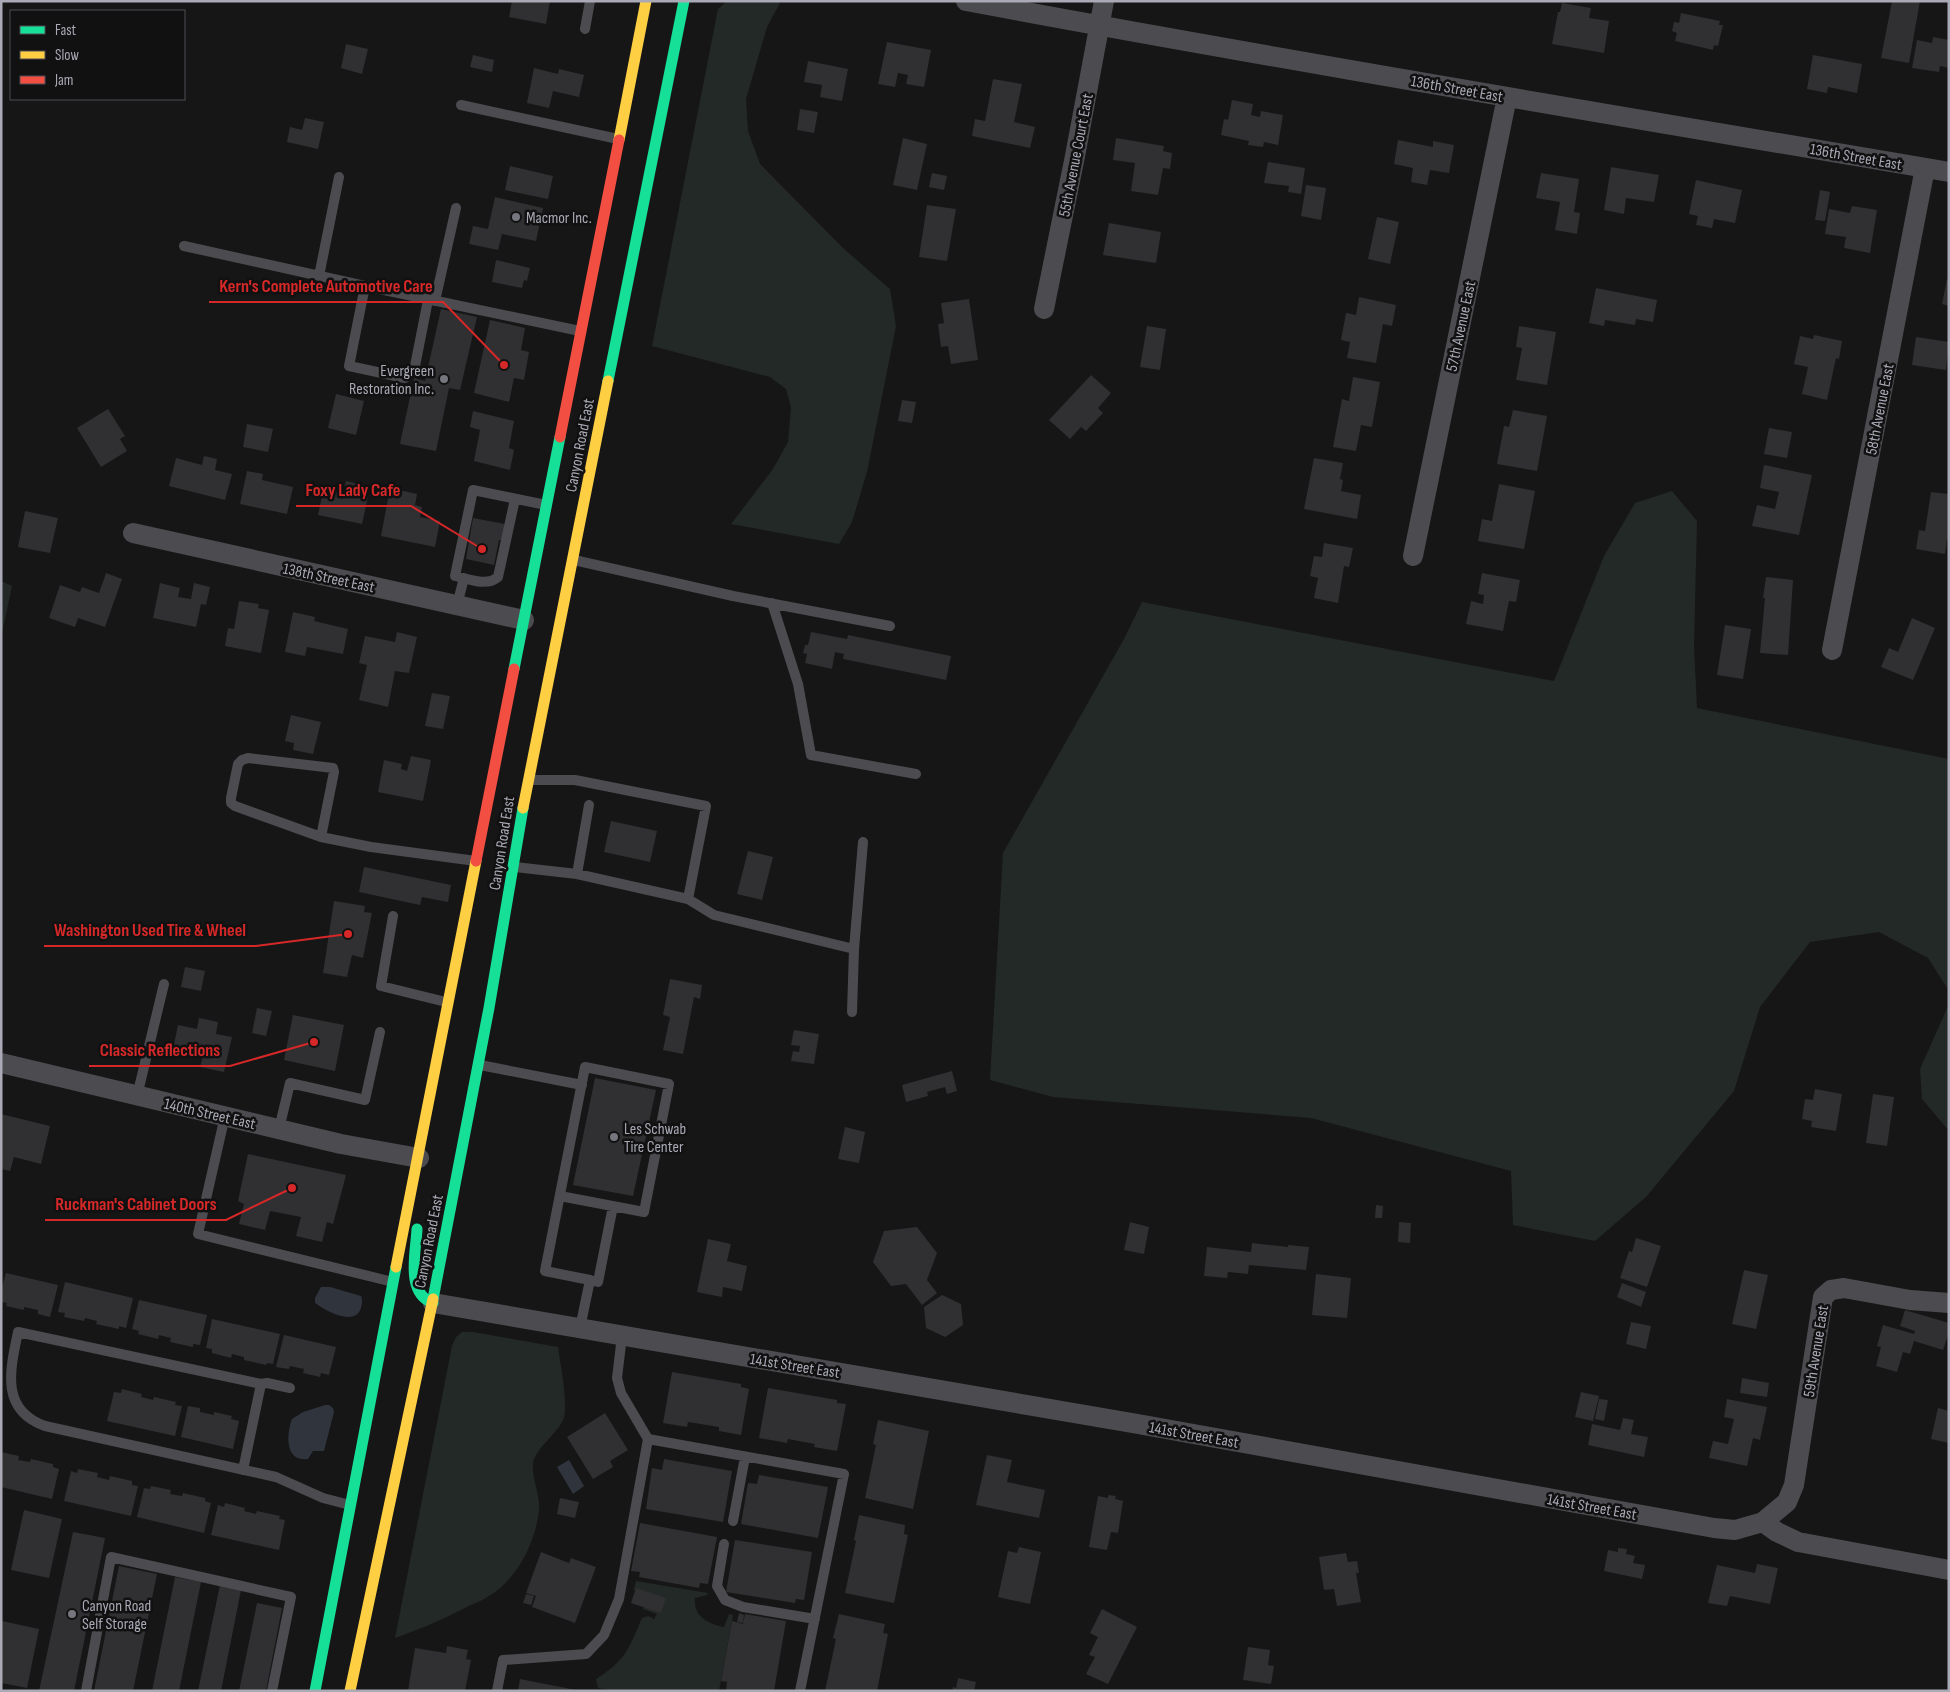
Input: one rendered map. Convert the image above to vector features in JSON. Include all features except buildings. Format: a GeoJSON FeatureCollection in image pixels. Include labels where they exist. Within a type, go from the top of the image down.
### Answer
{"type":"FeatureCollection","features":[{"type":"Feature","properties":{"kind":"main road","name":"Canyon Road East"},"geometry":{"type":"LineString","coordinates":[[315,1691],[477,861],[530,624],[547,506],[646,1]]}},
{"type":"Feature","properties":{"kind":"main road","name":"Canyon Road East"},"geometry":{"type":"LineString","coordinates":[[350,1691],[433,1302],[478,1065],[528,780],[684,1]]}},
{"type":"Feature","properties":{"kind":"main road"},"geometry":{"type":"LineString","coordinates":[[528,780],[537,676]]}},
{"type":"Feature","properties":{"kind":"main road"},"geometry":{"type":"LineString","coordinates":[[419,1158],[416,1282],[418,1293],[424,1300],[433,1302]]}},
{"type":"Feature","properties":{"kind":"street","name":"136th Street East"},"geometry":{"type":"LineString","coordinates":[[966,1],[1507,97],[1949,172]]}},
{"type":"Feature","properties":{"kind":"street","name":"55th Avenue Court East"},"geometry":{"type":"LineString","coordinates":[[1044,309],[1104,1]]}},
{"type":"Feature","properties":{"kind":"street","name":"57th Avenue East"},"geometry":{"type":"LineString","coordinates":[[1414,556],[1507,97]]}},
{"type":"Feature","properties":{"kind":"street","name":"58th Avenue East"},"geometry":{"type":"LineString","coordinates":[[1832,650],[1925,168]]}},
{"type":"Feature","properties":{"kind":"street","name":"138th Street East"},"geometry":{"type":"LineString","coordinates":[[133,534],[457,605],[530,624]]}},
{"type":"Feature","properties":{"kind":"street","name":"140th Street East"},"geometry":{"type":"LineString","coordinates":[[1,1064],[341,1144],[419,1158]]}},
{"type":"Feature","properties":{"kind":"street","name":"59th Avenue East"},"geometry":{"type":"LineString","coordinates":[[1763,1522],[1787,1502],[1794,1485],[1823,1297],[1831,1290],[1844,1288],[1910,1300],[1949,1303]]}},
{"type":"Feature","properties":{"kind":"street","name":"141st Street East"},"geometry":{"type":"LineString","coordinates":[[433,1302],[1138,1424],[1714,1528],[1736,1530],[1763,1522]]}},
{"type":"Feature","properties":{"kind":"street"},"geometry":{"type":"LineString","coordinates":[[1763,1522],[1777,1532],[1798,1542],[1949,1570]]}},
{"type":"Feature","properties":{"kind":"lane"},"geometry":{"type":"LineString","coordinates":[[585,29],[590,1]]}},
{"type":"Feature","properties":{"kind":"lane"},"geometry":{"type":"LineString","coordinates":[[462,105],[619,139]]}},
{"type":"Feature","properties":{"kind":"lane"},"geometry":{"type":"LineString","coordinates":[[318,276],[339,177]]}},
{"type":"Feature","properties":{"kind":"lane"},"geometry":{"type":"LineString","coordinates":[[365,286],[349,366],[405,378],[415,366],[456,208]]}},
{"type":"Feature","properties":{"kind":"lane"},"geometry":{"type":"LineString","coordinates":[[184,246],[581,332]]}},
{"type":"Feature","properties":{"kind":"lane"},"geometry":{"type":"LineString","coordinates":[[515,499],[498,577],[493,581],[485,582],[455,576],[472,490],[515,499],[547,506]]}},
{"type":"Feature","properties":{"kind":"lane"},"geometry":{"type":"LineString","coordinates":[[573,560],[733,596],[890,626]]}},
{"type":"Feature","properties":{"kind":"lane"},"geometry":{"type":"LineString","coordinates":[[457,605],[464,578]]}},
{"type":"Feature","properties":{"kind":"lane"},"geometry":{"type":"LineString","coordinates":[[772,603],[798,684],[810,755],[916,774]]}},
{"type":"Feature","properties":{"kind":"lane"},"geometry":{"type":"LineString","coordinates":[[321,837],[334,772],[333,768],[248,758],[238,764],[231,802],[235,806],[321,837],[371,847],[477,861]]}},
{"type":"Feature","properties":{"kind":"lane"},"geometry":{"type":"LineString","coordinates":[[528,780],[575,780],[706,806],[688,899]]}},
{"type":"Feature","properties":{"kind":"lane"},"geometry":{"type":"LineString","coordinates":[[577,874],[588,805]]}},
{"type":"Feature","properties":{"kind":"lane"},"geometry":{"type":"LineString","coordinates":[[852,1012],[854,949],[863,842]]}},
{"type":"Feature","properties":{"kind":"lane"},"geometry":{"type":"LineString","coordinates":[[514,867],[577,874],[688,899],[714,915],[854,949]]}},
{"type":"Feature","properties":{"kind":"lane"},"geometry":{"type":"LineString","coordinates":[[393,916],[381,986],[449,1003]]}},
{"type":"Feature","properties":{"kind":"lane"},"geometry":{"type":"LineString","coordinates":[[137,1096],[164,984]]}},
{"type":"Feature","properties":{"kind":"lane"},"geometry":{"type":"LineString","coordinates":[[279,1129],[290,1083],[365,1100],[380,1032]]}},
{"type":"Feature","properties":{"kind":"lane"},"geometry":{"type":"LineString","coordinates":[[478,1065],[582,1085]]}},
{"type":"Feature","properties":{"kind":"lane"},"geometry":{"type":"LineString","coordinates":[[560,1196],[613,1206],[644,1212],[669,1084],[585,1067],[545,1271],[598,1282],[613,1206]]}},
{"type":"Feature","properties":{"kind":"lane"},"geometry":{"type":"LineString","coordinates":[[225,1116],[198,1234],[394,1282]]}},
{"type":"Feature","properties":{"kind":"lane"},"geometry":{"type":"LineString","coordinates":[[580,1328],[590,1280]]}},
{"type":"Feature","properties":{"kind":"lane"},"geometry":{"type":"LineString","coordinates":[[290,1388],[267,1383],[261,1384],[18,1332],[10,1373],[12,1396],[16,1406],[32,1422],[276,1477],[323,1498],[351,1505]]}},
{"type":"Feature","properties":{"kind":"lane"},"geometry":{"type":"LineString","coordinates":[[497,1691],[503,1660],[586,1654],[604,1635],[619,1599],[648,1439],[621,1393],[617,1378],[622,1336]]}},
{"type":"Feature","properties":{"kind":"lane"},"geometry":{"type":"LineString","coordinates":[[243,1470],[261,1384]]}},
{"type":"Feature","properties":{"kind":"lane"},"geometry":{"type":"LineString","coordinates":[[648,1439],[844,1474],[800,1691]]}},
{"type":"Feature","properties":{"kind":"lane"},"geometry":{"type":"LineString","coordinates":[[733,1521],[745,1457]]}},
{"type":"Feature","properties":{"kind":"lane"},"geometry":{"type":"LineString","coordinates":[[724,1544],[717,1586],[725,1600],[743,1607],[815,1619]]}},
{"type":"Feature","properties":{"kind":"lane"},"geometry":{"type":"LineString","coordinates":[[86,1691],[111,1557],[291,1597],[272,1691]]}},
{"type":"Feature","properties":{"kind":"shaded area"},"geometry":{"type":"Polygon","coordinates":[[[727,1],[781,1],[767,27],[746,99],[748,131],[760,164],[843,248],[890,289],[896,326],[867,472],[852,522],[839,544],[731,524],[773,469],[788,442],[791,407],[786,389],[770,377],[652,346],[718,9],[727,1]]]}},
{"type":"Feature","properties":{"kind":"shaded area"},"geometry":{"type":"Polygon","coordinates":[[[1672,491],[1697,521],[1694,646],[1697,708],[1949,759],[1949,991],[1928,958],[1879,932],[1810,942],[1760,1007],[1734,1091],[1646,1197],[1595,1241],[1513,1225],[1511,1171],[1311,1118],[1053,1097],[990,1080],[1003,853],[1124,639],[1142,602],[1554,681],[1604,556],[1635,503],[1672,491]]]}},
{"type":"Feature","properties":{"kind":"shaded area"},"geometry":{"type":"Polygon","coordinates":[[[1,581],[12,586],[1,638],[1,581]]]}},
{"type":"Feature","properties":{"kind":"shaded area"},"geometry":{"type":"Polygon","coordinates":[[[1949,1004],[1949,1131],[1922,1099],[1920,1069],[1949,1004]]]}},
{"type":"Feature","properties":{"kind":"shaded area"},"geometry":{"type":"Polygon","coordinates":[[[321,1287],[330,1287],[361,1296],[362,1303],[358,1314],[347,1317],[340,1316],[315,1303],[315,1298],[321,1287]]]}},
{"type":"Feature","properties":{"kind":"shaded area"},"geometry":{"type":"Polygon","coordinates":[[[462,1332],[473,1332],[558,1347],[565,1397],[564,1416],[559,1427],[534,1459],[533,1471],[539,1504],[537,1523],[525,1556],[512,1576],[483,1600],[437,1622],[395,1638],[452,1346],[456,1337],[462,1332]]]}},
{"type":"Feature","properties":{"kind":"shaded area"},"geometry":{"type":"Polygon","coordinates":[[[325,1405],[333,1408],[334,1412],[324,1451],[313,1451],[308,1459],[300,1459],[291,1452],[289,1446],[288,1439],[292,1419],[303,1412],[325,1405]]]}},
{"type":"Feature","properties":{"kind":"shaded area"},"geometry":{"type":"Polygon","coordinates":[[[569,1460],[584,1486],[573,1494],[557,1467],[569,1460]]]}},
{"type":"Feature","properties":{"kind":"shaded area"},"geometry":{"type":"Polygon","coordinates":[[[636,1581],[708,1593],[707,1595],[695,1598],[695,1604],[699,1614],[712,1624],[724,1627],[729,1614],[733,1615],[719,1691],[617,1691],[598,1688],[596,1679],[620,1660],[642,1618],[648,1616],[654,1619],[657,1614],[643,1609],[644,1607],[634,1589],[636,1581]]]}},
{"type":"Feature","properties":{"kind":"traffic: fast"},"geometry":{"type":"LineString","coordinates":[[608,381],[684,1]]}},
{"type":"Feature","properties":{"kind":"traffic: fast"},"geometry":{"type":"LineString","coordinates":[[514,669],[560,437]]}},
{"type":"Feature","properties":{"kind":"traffic: fast"},"geometry":{"type":"LineString","coordinates":[[433,1299],[489,1008],[523,808]]}},
{"type":"Feature","properties":{"kind":"traffic: fast"},"geometry":{"type":"LineString","coordinates":[[417,1229],[414,1260],[415,1281],[424,1298],[433,1303]]}},
{"type":"Feature","properties":{"kind":"traffic: fast"},"geometry":{"type":"LineString","coordinates":[[315,1691],[396,1267]]}},
{"type":"Feature","properties":{"kind":"traffic: slow"},"geometry":{"type":"LineString","coordinates":[[619,140],[646,1]]}},
{"type":"Feature","properties":{"kind":"traffic: slow"},"geometry":{"type":"LineString","coordinates":[[523,808],[608,381]]}},
{"type":"Feature","properties":{"kind":"traffic: slow"},"geometry":{"type":"LineString","coordinates":[[396,1267],[476,861]]}},
{"type":"Feature","properties":{"kind":"traffic: slow"},"geometry":{"type":"LineString","coordinates":[[350,1691],[433,1299]]}},
{"type":"Feature","properties":{"kind":"traffic: jam"},"geometry":{"type":"LineString","coordinates":[[560,437],[619,140]]}},
{"type":"Feature","properties":{"kind":"traffic: jam"},"geometry":{"type":"LineString","coordinates":[[476,861],[514,669]]}},
{"type":"Feature","properties":{"kind":"place","name":"Macmor Inc."},"geometry":{"type":"Point","coordinates":[516,217]}},
{"type":"Feature","properties":{"kind":"place","name":"Kern's Complete Automotive Care"},"geometry":{"type":"Point","coordinates":[504,365]}},
{"type":"Feature","properties":{"kind":"place","name":"Evergreen Restoration Inc."},"geometry":{"type":"Point","coordinates":[444,379]}},
{"type":"Feature","properties":{"kind":"place","name":"Foxy Lady Cafe"},"geometry":{"type":"Point","coordinates":[482,549]}},
{"type":"Feature","properties":{"kind":"place","name":"Washington Used Tire & Wheel"},"geometry":{"type":"Point","coordinates":[348,934]}},
{"type":"Feature","properties":{"kind":"place","name":"Classic Reflections"},"geometry":{"type":"Point","coordinates":[314,1042]}},
{"type":"Feature","properties":{"kind":"place","name":"Les Schwab Tire Center"},"geometry":{"type":"Point","coordinates":[614,1137]}},
{"type":"Feature","properties":{"kind":"place","name":"Ruckman's Cabinet Doors"},"geometry":{"type":"Point","coordinates":[292,1188]}},
{"type":"Feature","properties":{"kind":"place","name":"Canyon Road Self Storage"},"geometry":{"type":"Point","coordinates":[72,1614]}}]}
